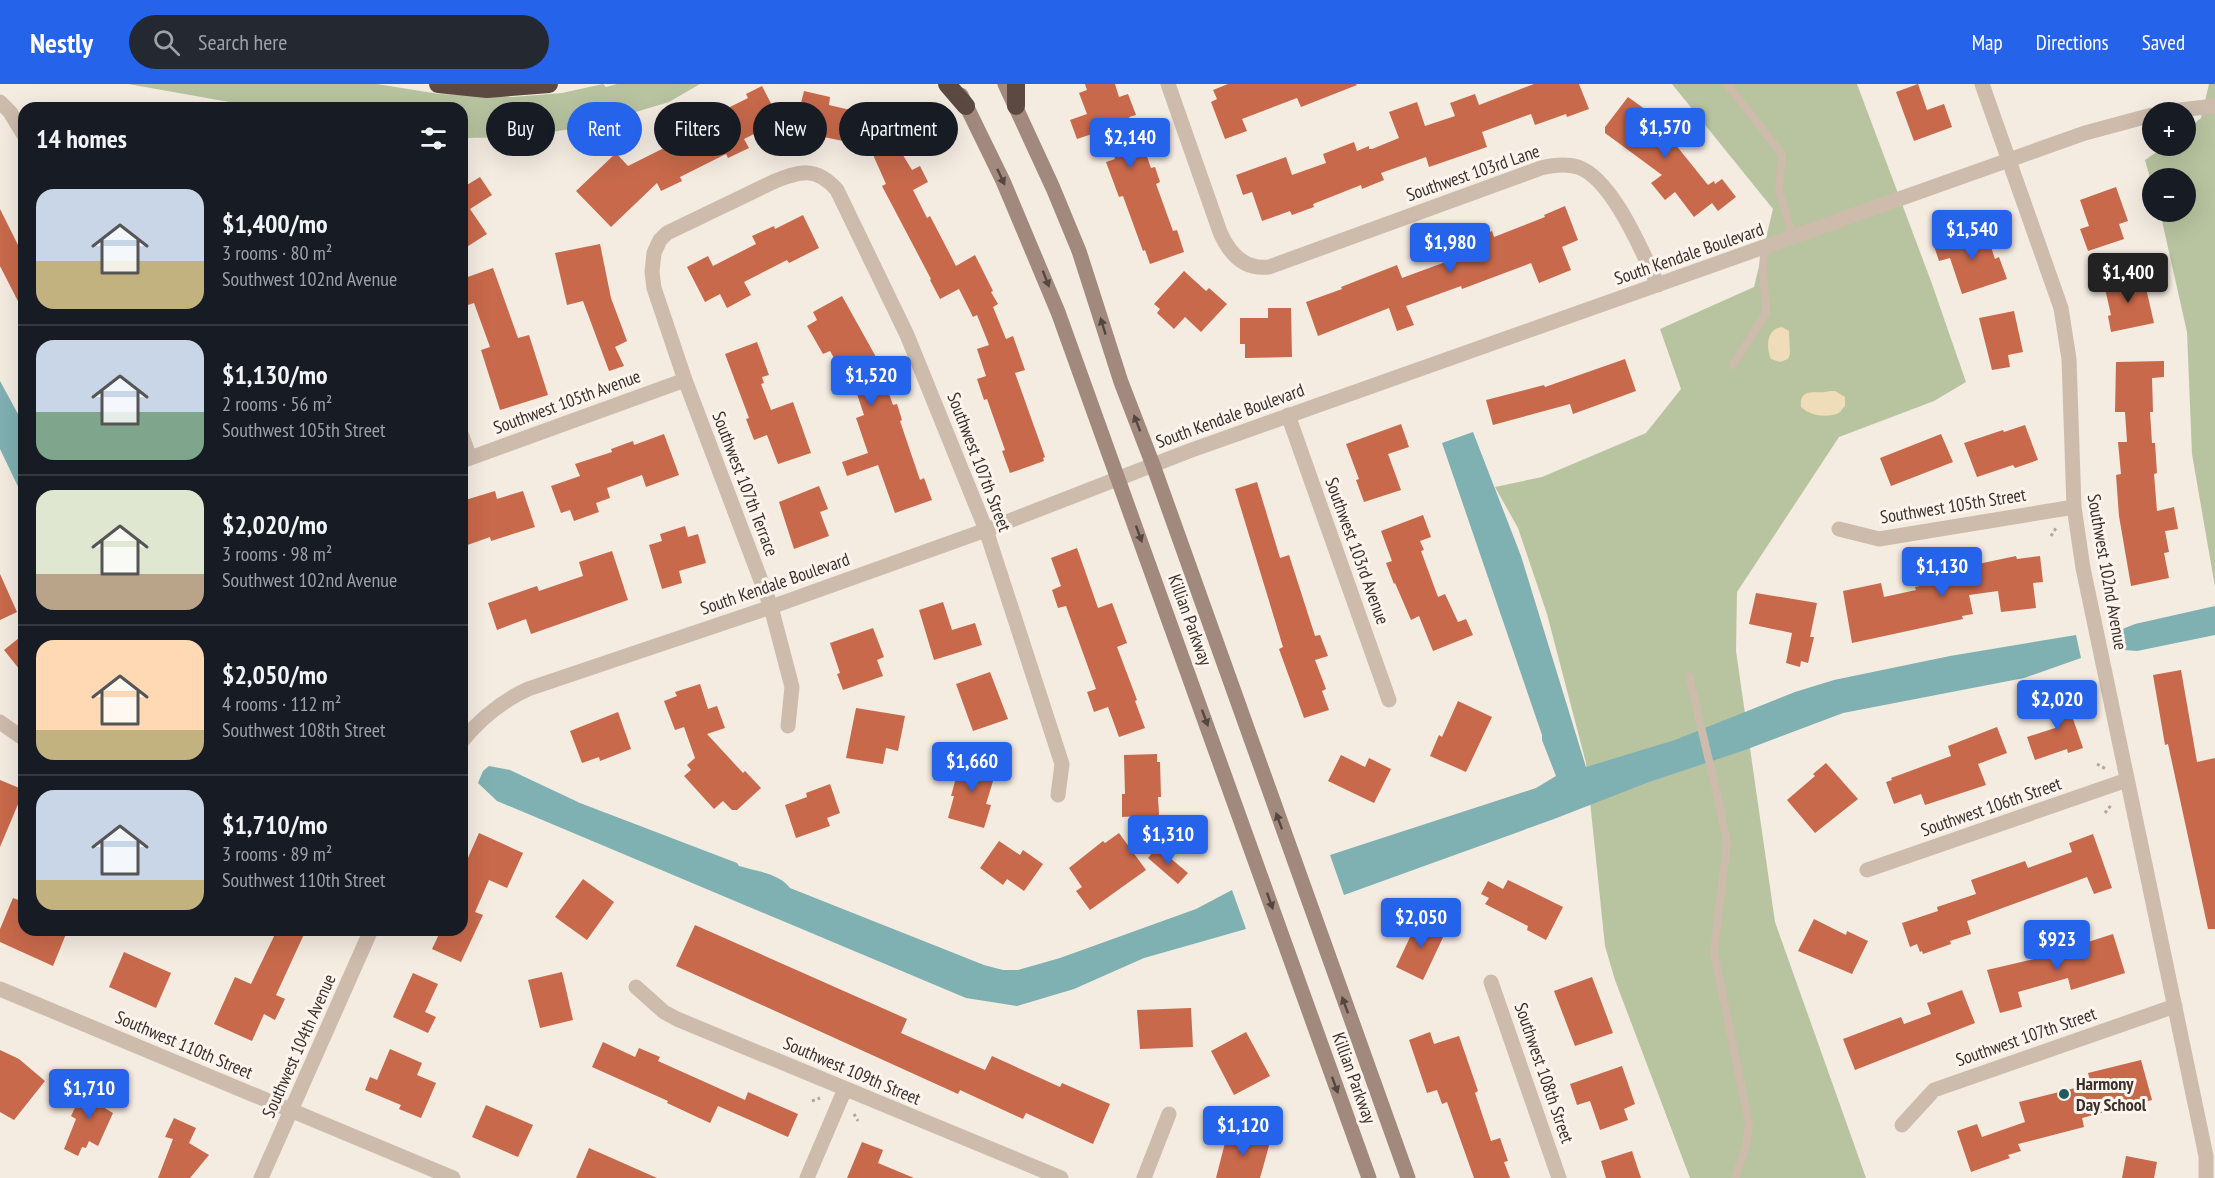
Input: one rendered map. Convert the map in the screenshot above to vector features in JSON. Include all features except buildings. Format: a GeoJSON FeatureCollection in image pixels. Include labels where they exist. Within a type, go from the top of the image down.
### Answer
{"type":"FeatureCollection","features":[{"type":"Feature","properties":{"kind":"highway"},"geometry":{"type":"LineString","coordinates":[[438,84],[488,89],[549,84]]}},
{"type":"Feature","properties":{"kind":"highway"},"geometry":{"type":"LineString","coordinates":[[947,84],[966,106]]}},
{"type":"Feature","properties":{"kind":"highway"},"geometry":{"type":"LineString","coordinates":[[1016,106],[1017,84]]}},
{"type":"Feature","properties":{"kind":"main road","name":"Killian Parkway"},"geometry":{"type":"LineString","coordinates":[[955,84],[1007,190],[1041,267],[1141,540],[1368,1178]]}},
{"type":"Feature","properties":{"kind":"main road","name":"Killian Parkway"},"geometry":{"type":"LineString","coordinates":[[1005,84],[1053,188],[1078,251],[1121,382],[1153,465],[1408,1178]]}},
{"type":"Feature","properties":{"kind":"street","name":"Southwest 103rd Lane"},"geometry":{"type":"LineString","coordinates":[[1168,84],[1220,232],[1229,249],[1247,265],[1259,268],[1269,267],[1541,168],[1556,165],[1577,167],[1596,180],[1628,221],[1658,285]]}},
{"type":"Feature","properties":{"kind":"street","name":"Southwest 102nd Avenue"},"geometry":{"type":"LineString","coordinates":[[1982,84],[2053,283],[2066,333],[2069,359],[2074,507],[2083,568],[2206,1156],[2206,1178]]}},
{"type":"Feature","properties":{"kind":"street"},"geometry":{"type":"LineString","coordinates":[[2196,108],[2215,106]]}},
{"type":"Feature","properties":{"kind":"street"},"geometry":{"type":"LineString","coordinates":[[5,107],[18,126]]}},
{"type":"Feature","properties":{"kind":"street","name":"South Kendale Boulevard"},"geometry":{"type":"LineString","coordinates":[[468,735],[502,702],[528,689],[771,607],[986,530],[1153,465],[1288,416],[2085,133],[2142,118]]}},
{"type":"Feature","properties":{"kind":"street","name":"Southwest 107th Street"},"geometry":{"type":"LineString","coordinates":[[653,258],[658,244],[667,233],[791,175],[805,172],[815,174],[837,190],[908,335],[986,530],[1062,764],[1058,795]]}},
{"type":"Feature","properties":{"kind":"street","name":"Southwest 107th Terrace"},"geometry":{"type":"LineString","coordinates":[[653,258],[654,288],[685,380],[771,607],[792,687],[788,726]]}},
{"type":"Feature","properties":{"kind":"street","name":"Southwest 105th Avenue"},"geometry":{"type":"LineString","coordinates":[[468,458],[685,380]]}},
{"type":"Feature","properties":{"kind":"street","name":"Southwest 103rd Avenue"},"geometry":{"type":"LineString","coordinates":[[1288,416],[1389,700]]}},
{"type":"Feature","properties":{"kind":"street","name":"Southwest 105th Street"},"geometry":{"type":"LineString","coordinates":[[1839,530],[1879,539],[2074,507]]}},
{"type":"Feature","properties":{"kind":"street"},"geometry":{"type":"LineString","coordinates":[[0,722],[18,735]]}},
{"type":"Feature","properties":{"kind":"street","name":"Southwest 106th Street"},"geometry":{"type":"LineString","coordinates":[[1867,870],[2127,780]]}},
{"type":"Feature","properties":{"kind":"street","name":"Southwest 104th Avenue"},"geometry":{"type":"LineString","coordinates":[[261,1178],[368,936]]}},
{"type":"Feature","properties":{"kind":"street","name":"Southwest 108th Street"},"geometry":{"type":"LineString","coordinates":[[1491,982],[1559,1178]]}},
{"type":"Feature","properties":{"kind":"street","name":"Southwest 109th Street"},"geometry":{"type":"LineString","coordinates":[[636,987],[670,1016],[1061,1178]]}},
{"type":"Feature","properties":{"kind":"street","name":"Southwest 110th Street"},"geometry":{"type":"LineString","coordinates":[[0,989],[453,1178]]}},
{"type":"Feature","properties":{"kind":"street","name":"Southwest 107th Street"},"geometry":{"type":"LineString","coordinates":[[1902,1125],[1934,1090],[2175,1006]]}},
{"type":"Feature","properties":{"kind":"street"},"geometry":{"type":"LineString","coordinates":[[807,1178],[845,1089]]}},
{"type":"Feature","properties":{"kind":"street"},"geometry":{"type":"LineString","coordinates":[[1144,1178],[1169,1114]]}},
{"type":"Feature","properties":{"kind":"lane"},"geometry":{"type":"LineString","coordinates":[[1727,84],[1782,154],[1779,190],[1793,238]]}},
{"type":"Feature","properties":{"kind":"lane"},"geometry":{"type":"LineString","coordinates":[[1733,365],[1766,314],[1763,266],[1765,248]]}},
{"type":"Feature","properties":{"kind":"lane"},"geometry":{"type":"LineString","coordinates":[[1689,676],[1727,843],[1714,952],[1749,1124],[1746,1146],[1735,1178]]}},
{"type":"Feature","properties":{"kind":"path"},"geometry":{"type":"LineString","coordinates":[[2050,536],[2057,526]]}},
{"type":"Feature","properties":{"kind":"path"},"geometry":{"type":"LineString","coordinates":[[2097,764],[2106,769]]}},
{"type":"Feature","properties":{"kind":"path"},"geometry":{"type":"LineString","coordinates":[[2105,813],[2113,802]]}},
{"type":"Feature","properties":{"kind":"path"},"geometry":{"type":"LineString","coordinates":[[812,1101],[820,1098]]}},
{"type":"Feature","properties":{"kind":"path"},"geometry":{"type":"LineString","coordinates":[[854,1114],[858,1121]]}},
{"type":"Feature","properties":{"kind":"green space"},"geometry":{"type":"Polygon","coordinates":[[[128,84],[377,84],[439,94],[513,97],[562,93],[603,84],[606,87],[617,84],[700,84],[669,102],[654,102],[654,106],[642,110],[642,102],[567,102],[567,130],[555,132],[555,102],[486,102],[486,138],[468,138],[468,102],[229,102],[128,84]]]}},
{"type":"Feature","properties":{"kind":"green space"},"geometry":{"type":"Polygon","coordinates":[[[1672,84],[1857,84],[1966,382],[1934,401],[1839,437],[1737,592],[1736,651],[1775,922],[1866,1178],[1690,1178],[1615,980],[1605,946],[1586,763],[1547,614],[1518,528],[1495,487],[1542,477],[1646,433],[1681,389],[1660,329],[1754,287],[1773,209],[1672,84]]]}},
{"type":"Feature","properties":{"kind":"green space"},"geometry":{"type":"Polygon","coordinates":[[[2209,84],[2215,84],[2215,587],[2192,454],[2187,332],[2162,222],[2196,222],[2196,168],[2147,168],[2145,160],[2151,156],[2196,156],[2196,122],[2201,118],[2209,84]]]}},
{"type":"Feature","properties":{"kind":"sand"},"geometry":{"type":"Polygon","coordinates":[[[1782,327],[1789,331],[1790,354],[1788,359],[1780,362],[1771,359],[1768,345],[1773,331],[1782,327]]]}},
{"type":"Feature","properties":{"kind":"sand"},"geometry":{"type":"Polygon","coordinates":[[[1835,391],[1845,397],[1845,406],[1839,413],[1819,415],[1801,407],[1801,400],[1806,394],[1835,391]]]}},
{"type":"Feature","properties":{"kind":"water"},"geometry":{"type":"Polygon","coordinates":[[[0,381],[18,414],[18,486],[0,449],[0,381]]]}},
{"type":"Feature","properties":{"kind":"water"},"geometry":{"type":"Polygon","coordinates":[[[1473,432],[1521,556],[1586,767],[1675,740],[1795,692],[1834,680],[1950,656],[2076,635],[2081,658],[2024,678],[1843,713],[1344,895],[1330,855],[1536,788],[1556,776],[1442,443],[1473,432]]]}},
{"type":"Feature","properties":{"kind":"water"},"geometry":{"type":"Polygon","coordinates":[[[2215,606],[2215,635],[2137,651],[2124,650],[2120,630],[2135,624],[2215,606]]]}},
{"type":"Feature","properties":{"kind":"water"},"geometry":{"type":"Polygon","coordinates":[[[489,766],[510,770],[580,803],[737,863],[739,866],[773,876],[790,888],[984,965],[1003,970],[1018,970],[1060,958],[1196,909],[1232,890],[1246,929],[1144,958],[1074,989],[1017,1006],[966,998],[497,801],[478,783],[483,771],[489,766]]]}},
{"type":"Feature","properties":{"kind":"place","name":"Harmony Day School"},"geometry":{"type":"Point","coordinates":[2064,1094]}}]}
